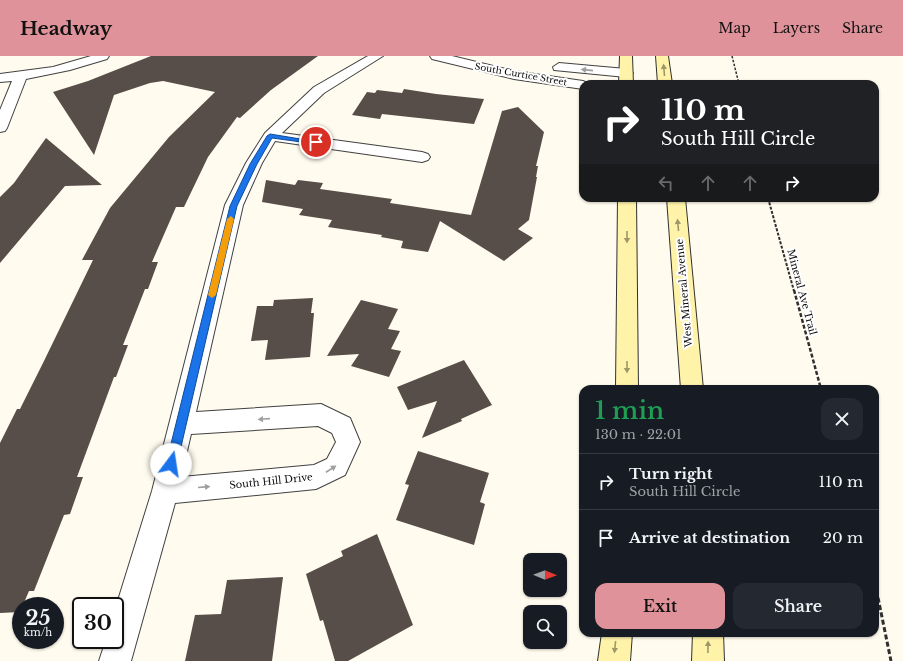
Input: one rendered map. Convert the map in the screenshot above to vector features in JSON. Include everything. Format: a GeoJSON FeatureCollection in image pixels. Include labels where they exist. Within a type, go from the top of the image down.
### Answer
{"type":"FeatureCollection","features":[{"type":"Feature","properties":{"kind":"main road"},"geometry":{"type":"LineString","coordinates":[[626,56],[626,79]]}},
{"type":"Feature","properties":{"kind":"main road"},"geometry":{"type":"LineString","coordinates":[[662,56],[665,80]]}},
{"type":"Feature","properties":{"kind":"main road"},"geometry":{"type":"LineString","coordinates":[[627,202],[627,385]]}},
{"type":"Feature","properties":{"kind":"main road","name":"West Mineral Avenue"},"geometry":{"type":"LineString","coordinates":[[676,202],[692,385]]}},
{"type":"Feature","properties":{"kind":"main road"},"geometry":{"type":"LineString","coordinates":[[614,661],[617,637]]}},
{"type":"Feature","properties":{"kind":"main road"},"geometry":{"type":"LineString","coordinates":[[708,637],[708,661]]}},
{"type":"Feature","properties":{"kind":"street"},"geometry":{"type":"LineString","coordinates":[[0,78],[20,77],[87,62],[103,56]]}},
{"type":"Feature","properties":{"kind":"street"},"geometry":{"type":"LineString","coordinates":[[114,661],[165,491],[234,206],[254,164],[270,136],[319,90],[376,56]]}},
{"type":"Feature","properties":{"kind":"street","name":"South Curtice Street"},"geometry":{"type":"LineString","coordinates":[[436,56],[514,75],[579,84]]}},
{"type":"Feature","properties":{"kind":"street","name":"South Curtice Street"},"geometry":{"type":"LineString","coordinates":[[548,66],[626,79]]}},
{"type":"Feature","properties":{"kind":"street"},"geometry":{"type":"LineString","coordinates":[[0,128],[20,77]]}},
{"type":"Feature","properties":{"kind":"street"},"geometry":{"type":"LineString","coordinates":[[270,136],[422,157]]}},
{"type":"Feature","properties":{"kind":"street","name":"South Hill Drive"},"geometry":{"type":"LineString","coordinates":[[165,491],[316,477],[336,467],[348,442],[341,426],[321,415],[181,424]]}},
{"type":"Feature","properties":{"kind":"path"},"geometry":{"type":"LineString","coordinates":[[732,56],[738,80]]}},
{"type":"Feature","properties":{"kind":"path","name":"Mineral Ave Trail"},"geometry":{"type":"LineString","coordinates":[[769,202],[820,385]]}},
{"type":"Feature","properties":{"kind":"path"},"geometry":{"type":"LineString","coordinates":[[879,602],[891,661]]}},
{"type":"Feature","properties":{"kind":"building"},"geometry":{"type":"Polygon","coordinates":[[[151,56],[318,56],[271,90],[240,118],[237,117],[208,157],[184,207],[176,207],[152,262],[158,262],[148,289],[145,289],[123,345],[128,345],[116,377],[114,377],[77,477],[83,477],[70,514],[64,515],[34,591],[29,591],[26,597],[12,597],[12,612],[0,613],[0,443],[17,409],[20,409],[93,260],[82,260],[110,208],[169,137],[215,92],[163,81],[150,83],[114,95],[94,155],[53,92],[88,81],[151,56]]]}},
{"type":"Feature","properties":{"kind":"building"},"geometry":{"type":"Polygon","coordinates":[[[404,89],[484,99],[474,124],[382,114],[380,119],[352,115],[367,92],[375,93],[377,90],[402,93],[404,89]]]}},
{"type":"Feature","properties":{"kind":"building"},"geometry":{"type":"Polygon","coordinates":[[[518,107],[544,132],[536,166],[538,166],[537,177],[529,220],[518,229],[533,238],[504,261],[440,221],[428,252],[401,248],[403,241],[381,237],[382,235],[328,227],[332,220],[299,215],[303,209],[262,202],[266,180],[295,185],[298,180],[323,183],[320,189],[392,199],[390,203],[471,215],[502,111],[518,107]]]}},
{"type":"Feature","properties":{"kind":"building"},"geometry":{"type":"Polygon","coordinates":[[[46,138],[102,185],[65,186],[0,263],[0,197],[14,183],[46,138]]]}},
{"type":"Feature","properties":{"kind":"building"},"geometry":{"type":"Polygon","coordinates":[[[313,298],[311,313],[314,313],[310,357],[265,360],[268,340],[251,341],[257,306],[273,306],[274,300],[313,298]]]}},
{"type":"Feature","properties":{"kind":"building"},"geometry":{"type":"Polygon","coordinates":[[[361,300],[398,309],[388,329],[400,331],[391,349],[401,351],[389,377],[351,366],[359,354],[327,356],[361,300]]]}},
{"type":"Feature","properties":{"kind":"building"},"geometry":{"type":"Polygon","coordinates":[[[464,360],[492,405],[461,419],[462,421],[422,438],[437,401],[408,410],[397,387],[464,360]]]}},
{"type":"Feature","properties":{"kind":"building"},"geometry":{"type":"Polygon","coordinates":[[[418,451],[489,473],[480,502],[485,504],[474,545],[396,520],[409,485],[405,484],[418,451]]]}},
{"type":"Feature","properties":{"kind":"building"},"geometry":{"type":"Polygon","coordinates":[[[377,534],[413,625],[348,661],[335,661],[323,620],[320,621],[306,574],[343,556],[341,551],[377,534]]]}},
{"type":"Feature","properties":{"kind":"building"},"geometry":{"type":"Polygon","coordinates":[[[283,577],[272,661],[185,661],[195,615],[221,614],[227,580],[283,577]]]}},
{"type":"Feature","properties":{"kind":"slow traffic"},"geometry":{"type":"LineString","coordinates":[[212,295],[231,219]]}},
{"type":"Feature","properties":{"kind":"route"},"geometry":{"type":"LineString","coordinates":[[171,464],[234,206],[254,164],[270,136],[316,142]]}}]}
